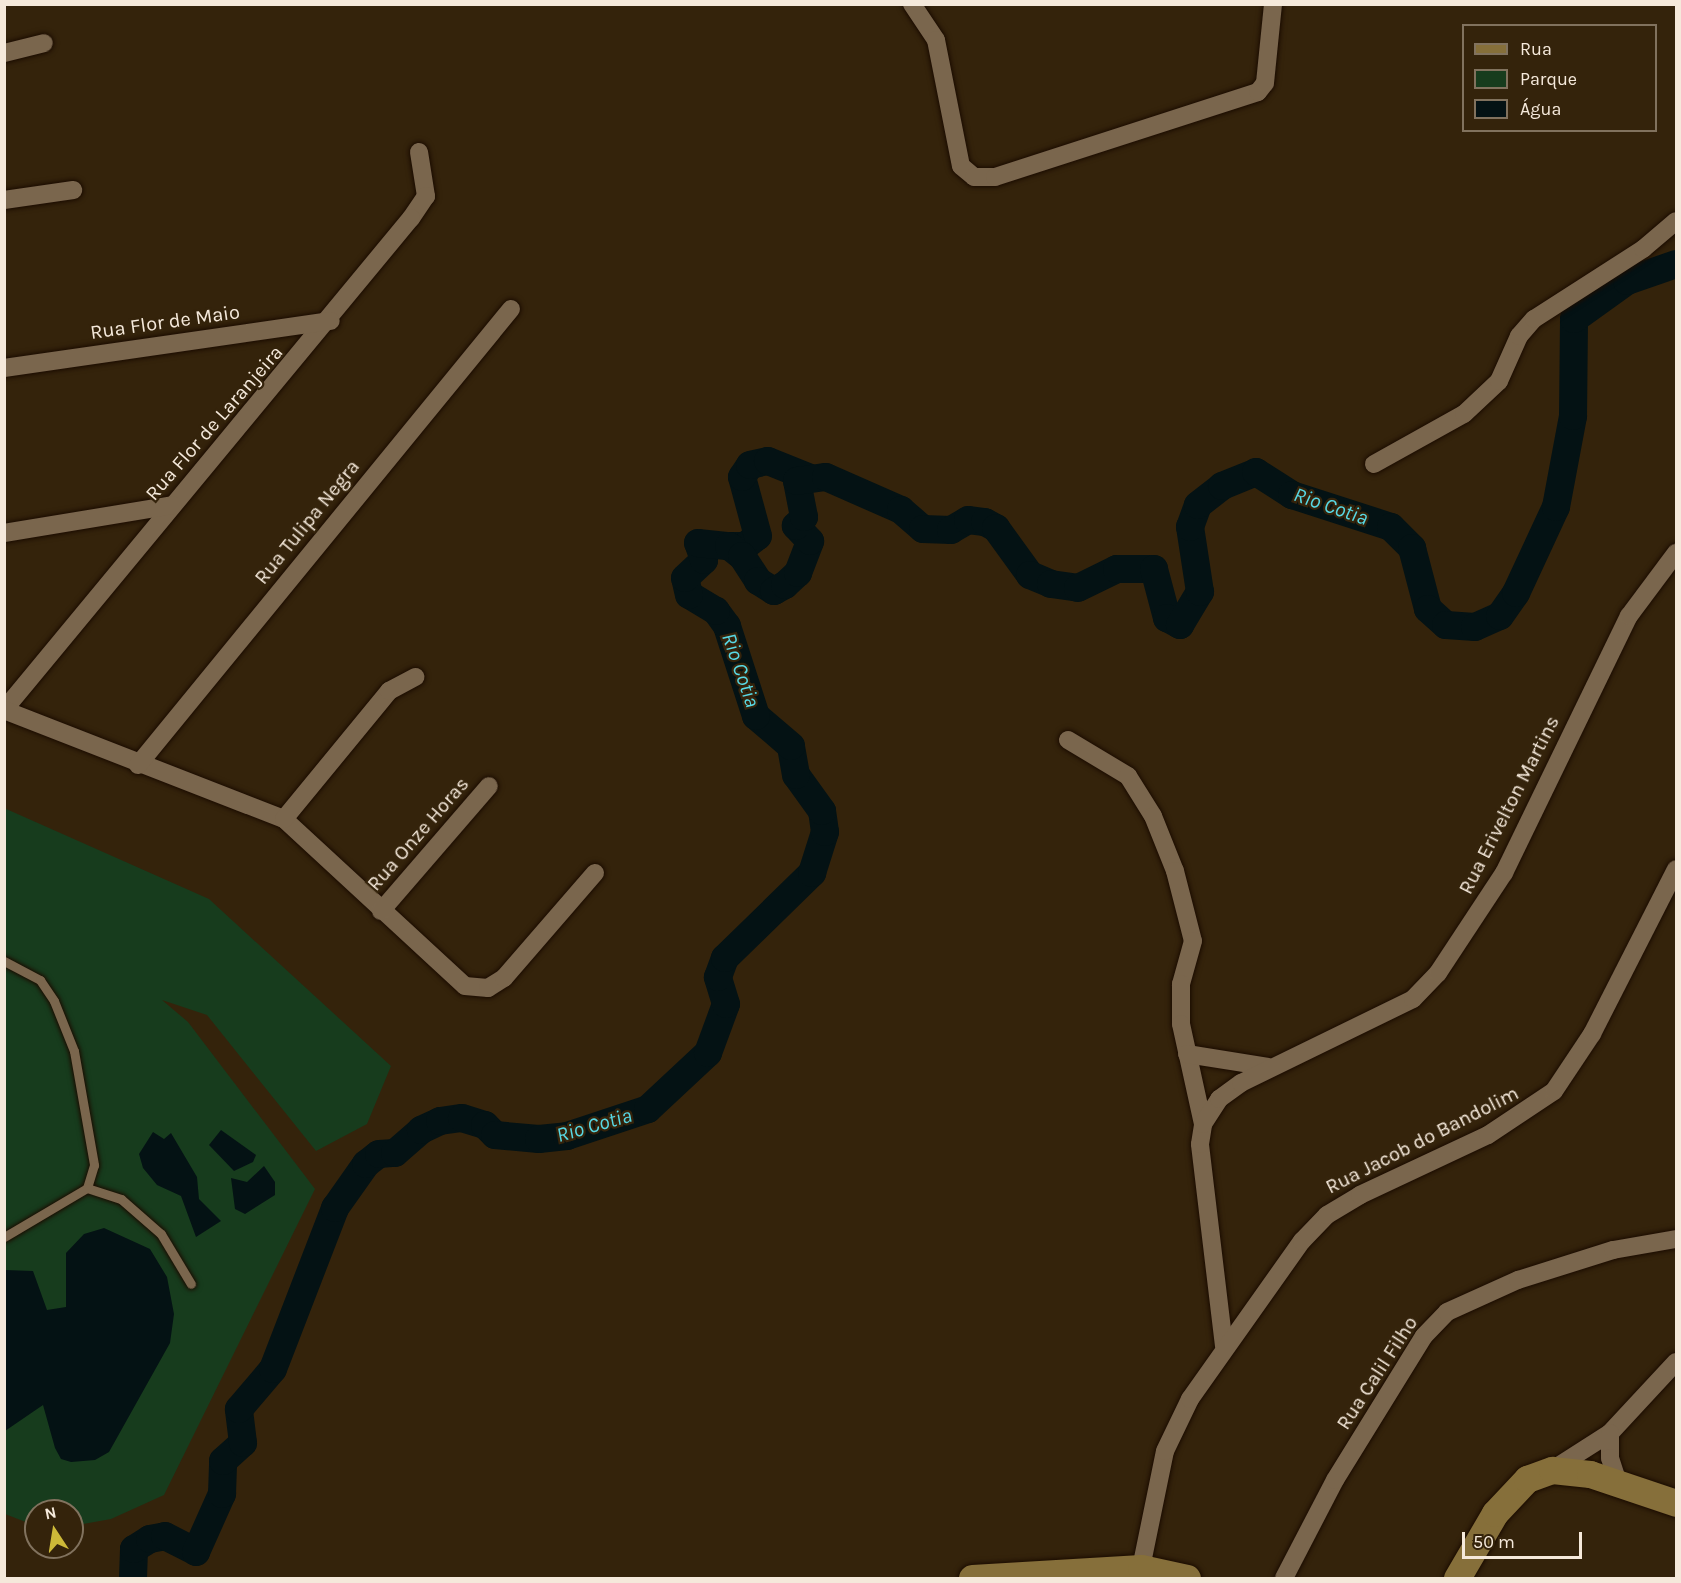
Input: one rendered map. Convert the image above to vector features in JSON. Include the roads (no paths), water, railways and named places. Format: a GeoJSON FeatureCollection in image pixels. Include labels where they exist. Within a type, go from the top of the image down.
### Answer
{"type":"FeatureCollection","features":[{"type":"Feature","properties":{"kind":"street"},"geometry":{"type":"LineString","coordinates":[[912,4],[936,40],[952,145],[961,166],[974,177],[995,177],[1077,147],[1210,111],[1246,98],[1265,83],[1273,4]]}},
{"type":"Feature","properties":{"kind":"street"},"geometry":{"type":"LineString","coordinates":[[4,53],[44,43]]}},
{"type":"Feature","properties":{"kind":"street","name":"Rua Flor de Laranjeira"},"geometry":{"type":"LineString","coordinates":[[4,710],[173,506],[331,321],[426,196],[419,152]]}},
{"type":"Feature","properties":{"kind":"street"},"geometry":{"type":"LineString","coordinates":[[4,200],[73,190]]}},
{"type":"Feature","properties":{"kind":"street"},"geometry":{"type":"LineString","coordinates":[[1374,464],[1464,414],[1499,381],[1519,336],[1534,319],[1643,249],[1677,220]]}},
{"type":"Feature","properties":{"kind":"street","name":"Rua Tulipa Negra"},"geometry":{"type":"LineString","coordinates":[[138,765],[511,309]]}},
{"type":"Feature","properties":{"kind":"street","name":"Rua Flor de Maio"},"geometry":{"type":"LineString","coordinates":[[4,368],[331,321]]}},
{"type":"Feature","properties":{"kind":"street"},"geometry":{"type":"LineString","coordinates":[[4,533],[173,506]]}},
{"type":"Feature","properties":{"kind":"street","name":"Rua Erivelton Martins"},"geometry":{"type":"LineString","coordinates":[[1203,1124],[1219,1099],[1241,1083],[1268,1067],[1413,999],[1438,974],[1504,873],[1629,616],[1677,553]]}},
{"type":"Feature","properties":{"kind":"street"},"geometry":{"type":"LineString","coordinates":[[284,819],[388,691],[415,676]]}},
{"type":"Feature","properties":{"kind":"street"},"geometry":{"type":"LineString","coordinates":[[4,710],[138,765],[284,819],[457,982],[475,987],[488,988],[504,978],[594,873]]}},
{"type":"Feature","properties":{"kind":"street"},"geometry":{"type":"LineString","coordinates":[[1068,740],[1128,776],[1165,841],[1192,928],[1180,1005],[1187,1054],[1203,1124],[1200,1144],[1224,1346]]}},
{"type":"Feature","properties":{"kind":"street","name":"Rua Onze Horas"},"geometry":{"type":"LineString","coordinates":[[381,911],[489,786]]}},
{"type":"Feature","properties":{"kind":"street","name":"Rua Jacob do Bandolim"},"geometry":{"type":"LineString","coordinates":[[1155,1573],[1166,1450],[1224,1346],[1327,1215],[1488,1135],[1554,1091],[1592,1034],[1677,869]]}},
{"type":"Feature","properties":{"kind":"street"},"geometry":{"type":"LineString","coordinates":[[1187,1054],[1268,1067]]}},
{"type":"Feature","properties":{"kind":"street","name":"Rua Calil Filho"},"geometry":{"type":"LineString","coordinates":[[1284,1578],[1335,1480],[1424,1336],[1447,1312],[1518,1280],[1613,1250],[1677,1239]]}},
{"type":"Feature","properties":{"kind":"street"},"geometry":{"type":"LineString","coordinates":[[1457,1578],[1511,1491],[1552,1470],[1610,1433],[1677,1362]]}},
{"type":"Feature","properties":{"kind":"street"},"geometry":{"type":"LineString","coordinates":[[1610,1433],[1610,1458],[1619,1486]]}},
{"type":"Feature","properties":{"kind":"street"},"geometry":{"type":"LineString","coordinates":[[1552,1470],[1590,1474],[1619,1486],[1677,1503]]}},
{"type":"Feature","properties":{"kind":"street"},"geometry":{"type":"LineString","coordinates":[[972,1578],[1155,1573],[1187,1578]]}},
{"type":"Feature","properties":{"kind":"lane"},"geometry":{"type":"LineString","coordinates":[[4,961],[26,969],[47,988],[74,1051],[94,1165],[87,1188],[4,1237]]}},
{"type":"Feature","properties":{"kind":"lane"},"geometry":{"type":"LineString","coordinates":[[87,1188],[120,1199],[161,1234],[191,1284]]}},
{"type":"Feature","properties":{"kind":"water"},"geometry":{"type":"Polygon","coordinates":[[[221,1130],[256,1155],[253,1162],[234,1171],[209,1145],[221,1130]]]}},
{"type":"Feature","properties":{"kind":"water"},"geometry":{"type":"Polygon","coordinates":[[[153,1132],[164,1139],[171,1133],[197,1177],[199,1199],[221,1221],[196,1237],[181,1196],[157,1185],[143,1168],[139,1154],[153,1132]]]}},
{"type":"Feature","properties":{"kind":"water"},"geometry":{"type":"Polygon","coordinates":[[[264,1166],[275,1182],[275,1195],[245,1214],[235,1209],[231,1178],[247,1182],[264,1166]]]}},
{"type":"Feature","properties":{"kind":"water"},"geometry":{"type":"Polygon","coordinates":[[[104,1228],[150,1249],[167,1277],[174,1314],[170,1343],[109,1452],[95,1460],[71,1462],[61,1459],[55,1448],[43,1405],[5,1431],[5,1270],[33,1271],[47,1310],[66,1307],[66,1253],[84,1234],[104,1228]]]}},
{"type":"Feature","properties":{"kind":"waterway","name":"Rio Cotia"},"geometry":{"type":"LineString","coordinates":[[133,1578],[134,1549],[150,1539],[165,1536],[196,1552],[222,1494],[223,1461],[243,1443],[239,1409],[273,1369],[335,1208],[366,1164],[379,1154],[395,1153],[421,1130],[440,1121],[462,1118],[485,1125],[495,1135],[539,1139],[567,1136],[648,1109],[708,1053],[726,1004],[718,977],[725,958],[812,873],[825,832],[822,811],[796,775],[791,746],[756,716],[727,626],[716,611],[689,595],[685,578],[704,560],[698,543],[729,546],[742,556],[758,581],[774,591],[798,573],[810,541],[796,526],[804,517],[797,481],[826,477],[901,510],[923,529],[951,530],[968,520],[985,522],[996,528],[1030,575],[1051,584],[1078,588],[1117,569],[1154,569],[1167,618],[1180,625],[1200,592],[1190,527],[1198,505],[1222,486],[1256,472],[1292,495],[1391,527],[1412,548],[1428,609],[1446,625],[1475,627],[1500,616],[1516,593],[1556,507],[1573,416],[1574,319],[1627,281],[1676,264]]}},
{"type":"Feature","properties":{"kind":"waterway","name":"Rio Cotia"},"geometry":{"type":"LineString","coordinates":[[729,546],[745,546],[758,536],[742,477],[750,465],[768,461],[808,477]]}}]}
